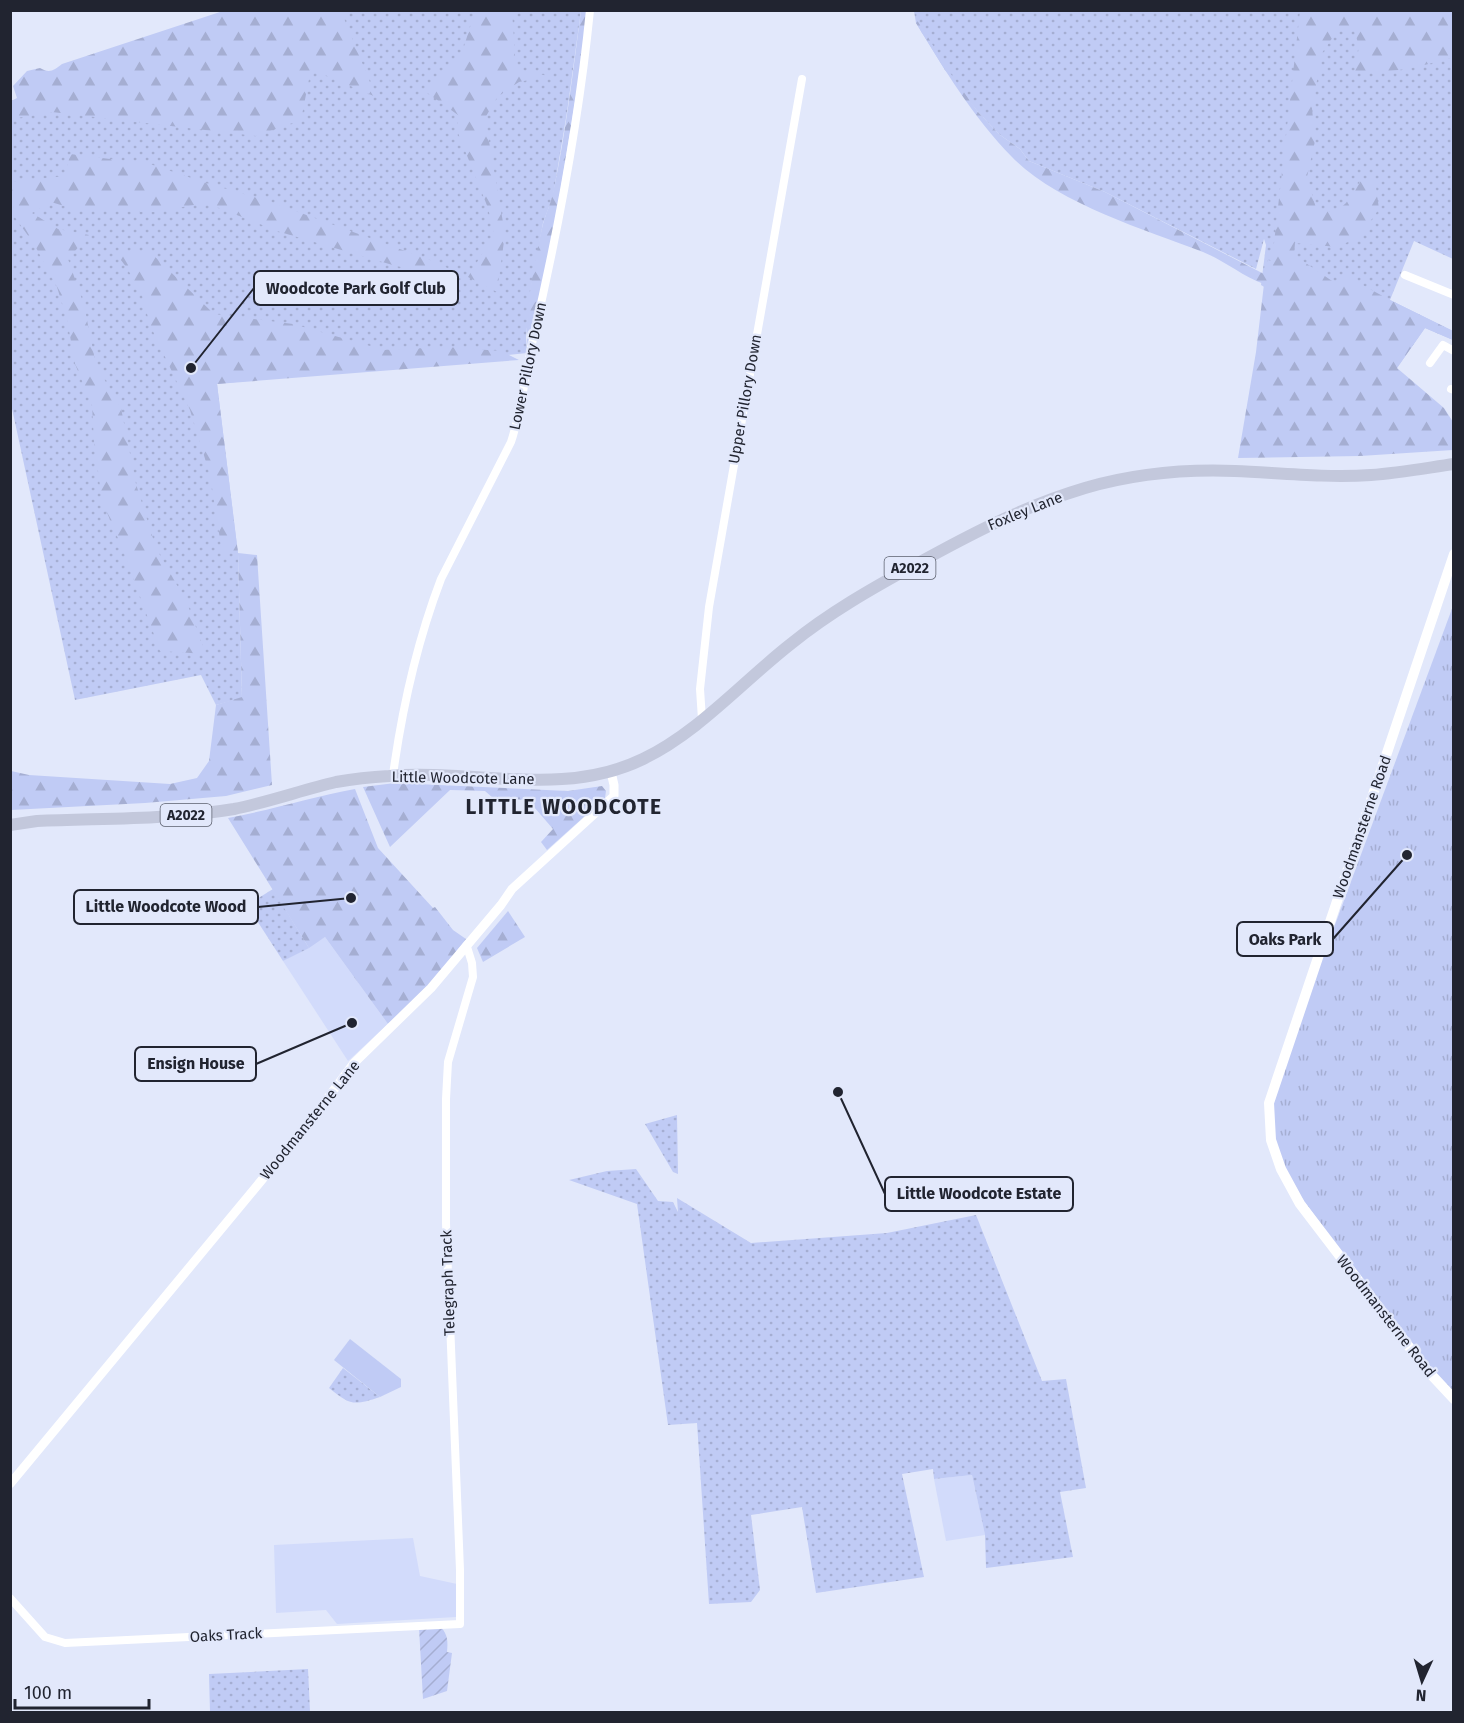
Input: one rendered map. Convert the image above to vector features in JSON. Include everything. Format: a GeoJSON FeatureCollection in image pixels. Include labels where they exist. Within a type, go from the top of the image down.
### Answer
{"type":"FeatureCollection","features":[{"type":"Feature","properties":{"kind":"main road","name":"Foxley Lane"},"geometry":{"type":"LineString","coordinates":[[663,749],[792,643],[824,620],[948,546],[1036,504],[1088,487],[1161,474],[1230,471],[1370,475],[1454,464]]}},
{"type":"Feature","properties":{"kind":"main road","name":"Woodmansterne Road"},"geometry":{"type":"LineString","coordinates":[[1454,554],[1269,1103],[1271,1140],[1281,1169],[1300,1204],[1426,1369],[1454,1399]]}},
{"type":"Feature","properties":{"kind":"main road","name":"Little Woodcote Lane"},"geometry":{"type":"LineString","coordinates":[[10,825],[37,821],[200,814],[257,804],[338,782],[393,775],[567,779],[610,772],[638,762],[663,749]]}},
{"type":"Feature","properties":{"kind":"street","name":"Lower Pillory Down"},"geometry":{"type":"LineString","coordinates":[[393,775],[406,701],[441,579],[511,442],[517,423],[526,369],[557,231],[585,65],[590,10]]}},
{"type":"Feature","properties":{"kind":"street","name":"Upper Pillory Down"},"geometry":{"type":"LineString","coordinates":[[702,719],[700,689],[709,607],[802,79]]}},
{"type":"Feature","properties":{"kind":"street"},"geometry":{"type":"LineString","coordinates":[[1405,275],[1454,295]]}},
{"type":"Feature","properties":{"kind":"street"},"geometry":{"type":"LineString","coordinates":[[1430,363],[1443,345],[1454,351]]}},
{"type":"Feature","properties":{"kind":"street","name":"Woodmansterne Lane"},"geometry":{"type":"LineString","coordinates":[[10,1484],[309,1123],[354,1064],[431,988],[512,889],[614,796],[614,785],[610,772]]}},
{"type":"Feature","properties":{"kind":"street","name":"Telegraph Track"},"geometry":{"type":"LineString","coordinates":[[460,1624],[460,1570],[446,1223],[446,1099],[448,1062],[473,977],[467,946]]}},
{"type":"Feature","properties":{"kind":"street","name":"Oaks Track"},"geometry":{"type":"LineString","coordinates":[[10,1598],[45,1637],[65,1643],[460,1624]]}},
{"type":"Feature","properties":{"kind":"shaded area"},"geometry":{"type":"Polygon","coordinates":[[[325,937],[388,1024],[348,1061],[283,961],[325,937]]]}},
{"type":"Feature","properties":{"kind":"shaded area"},"geometry":{"type":"Polygon","coordinates":[[[972,1475],[985,1535],[946,1541],[934,1479],[972,1475]]]}},
{"type":"Feature","properties":{"kind":"shaded area"},"geometry":{"type":"Polygon","coordinates":[[[413,1538],[420,1576],[457,1584],[456,1617],[337,1624],[326,1610],[276,1613],[274,1545],[413,1538]]]}},
{"type":"Feature","properties":{"kind":"green space"},"geometry":{"type":"Polygon","coordinates":[[[223,11],[341,11],[376,97],[311,69],[301,120],[256,136],[52,112],[11,119],[11,101],[17,98],[13,86],[27,71],[40,68],[52,71],[62,64],[223,11]]]}},
{"type":"Feature","properties":{"kind":"green space"},"geometry":{"type":"Polygon","coordinates":[[[292,11],[581,11],[553,196],[543,223],[531,288],[526,337],[527,353],[217,384],[238,554],[242,698],[216,705],[201,675],[75,700],[11,404],[10,108],[292,11]]]}},
{"type":"Feature","properties":{"kind":"green space"},"geometry":{"type":"Polygon","coordinates":[[[475,11],[512,11],[516,69],[548,76],[519,82],[498,96],[485,118],[505,234],[497,292],[468,277],[494,234],[488,208],[458,133],[458,115],[426,92],[461,56],[475,11]]]}},
{"type":"Feature","properties":{"kind":"green space"},"geometry":{"type":"Polygon","coordinates":[[[581,11],[588,11],[581,65],[552,242],[528,347],[527,319],[531,286],[543,224],[558,170],[581,11]]]}},
{"type":"Feature","properties":{"kind":"green space"},"geometry":{"type":"Polygon","coordinates":[[[914,11],[1453,11],[1453,259],[1414,241],[1390,300],[1453,331],[1453,340],[1425,328],[1397,368],[1261,285],[1266,245],[1264,239],[1256,269],[1105,192],[1029,161],[1020,149],[1000,135],[978,112],[945,70],[916,23],[914,11]]]}},
{"type":"Feature","properties":{"kind":"green space"},"geometry":{"type":"Polygon","coordinates":[[[1300,11],[1453,11],[1453,59],[1402,69],[1355,71],[1359,46],[1354,30],[1337,31],[1322,53],[1312,108],[1315,141],[1307,177],[1316,208],[1335,213],[1346,203],[1361,180],[1375,180],[1379,209],[1359,237],[1337,247],[1295,243],[1294,255],[1335,283],[1344,275],[1453,331],[1453,340],[1425,328],[1397,368],[1444,408],[1453,422],[1453,450],[1360,456],[1238,458],[1256,352],[1264,284],[1203,252],[1128,224],[1076,201],[1031,173],[998,142],[972,109],[916,23],[918,21],[948,70],[978,112],[1000,135],[1020,149],[1029,161],[1105,192],[1264,274],[1268,260],[1272,261],[1300,11]]]}},
{"type":"Feature","properties":{"kind":"green space"},"geometry":{"type":"Polygon","coordinates":[[[70,154],[150,164],[268,201],[441,264],[464,279],[396,266],[280,232],[206,203],[154,212],[74,209],[51,202],[32,213],[58,229],[89,235],[68,259],[84,305],[96,365],[121,408],[136,484],[156,548],[187,603],[206,654],[160,651],[123,550],[102,501],[92,405],[75,364],[67,319],[57,287],[34,244],[14,216],[11,182],[65,176],[70,154]]]}},
{"type":"Feature","properties":{"kind":"green space"},"geometry":{"type":"Polygon","coordinates":[[[114,251],[149,251],[214,314],[293,324],[384,350],[447,347],[501,351],[519,360],[217,384],[238,553],[257,555],[272,785],[226,796],[11,810],[11,771],[29,775],[170,784],[197,778],[209,761],[216,705],[242,697],[238,554],[222,552],[210,475],[190,410],[150,325],[142,295],[127,268],[114,251]]]}},
{"type":"Feature","properties":{"kind":"green space"},"geometry":{"type":"Polygon","coordinates":[[[1453,606],[1453,1399],[1426,1369],[1281,1169],[1269,1103],[1453,606]]]}},
{"type":"Feature","properties":{"kind":"green space"},"geometry":{"type":"Polygon","coordinates":[[[395,783],[568,791],[602,786],[606,791],[605,798],[547,850],[541,842],[553,829],[528,800],[493,798],[485,791],[450,790],[390,847],[363,787],[395,783]]]}},
{"type":"Feature","properties":{"kind":"green space"},"geometry":{"type":"Polygon","coordinates":[[[355,789],[378,848],[433,908],[435,907],[453,930],[466,939],[429,987],[388,1024],[325,937],[309,948],[228,818],[355,789]]]}},
{"type":"Feature","properties":{"kind":"green space"},"geometry":{"type":"Polygon","coordinates":[[[273,889],[309,948],[283,961],[247,905],[273,889]]]}},
{"type":"Feature","properties":{"kind":"green space"},"geometry":{"type":"Polygon","coordinates":[[[508,911],[525,937],[483,962],[477,948],[508,911]]]}},
{"type":"Feature","properties":{"kind":"green space"},"geometry":{"type":"Polygon","coordinates":[[[677,1115],[678,1174],[673,1172],[645,1124],[677,1115]]]}},
{"type":"Feature","properties":{"kind":"green space"},"geometry":{"type":"Polygon","coordinates":[[[636,1169],[658,1201],[673,1202],[678,1212],[677,1198],[751,1243],[887,1233],[976,1215],[1042,1381],[1066,1379],[1086,1488],[1060,1492],[1073,1557],[986,1568],[985,1535],[972,1475],[934,1479],[933,1469],[902,1474],[924,1577],[816,1593],[802,1507],[751,1515],[760,1590],[751,1602],[709,1604],[697,1423],[668,1425],[637,1204],[569,1180],[607,1171],[636,1169]]]}},
{"type":"Feature","properties":{"kind":"green space"},"geometry":{"type":"Polygon","coordinates":[[[350,1339],[401,1379],[401,1387],[380,1397],[334,1360],[350,1339]]]}},
{"type":"Feature","properties":{"kind":"green space"},"geometry":{"type":"Polygon","coordinates":[[[343,1368],[380,1397],[358,1403],[347,1401],[336,1394],[329,1388],[343,1368]]]}},
{"type":"Feature","properties":{"kind":"green space"},"geometry":{"type":"Polygon","coordinates":[[[441,1627],[447,1639],[447,1652],[452,1653],[447,1691],[423,1699],[419,1628],[441,1627]]]}},
{"type":"Feature","properties":{"kind":"green space"},"geometry":{"type":"Polygon","coordinates":[[[308,1669],[310,1712],[210,1712],[209,1674],[308,1669]]]}},
{"type":"Feature","properties":{"kind":"place","name":"Woodcote Park Golf Club"},"geometry":{"type":"Point","coordinates":[191,368]}},
{"type":"Feature","properties":{"kind":"place","name":"Oaks Park"},"geometry":{"type":"Point","coordinates":[1407,855]}},
{"type":"Feature","properties":{"kind":"place","name":"Little Woodcote Wood"},"geometry":{"type":"Point","coordinates":[351,898]}},
{"type":"Feature","properties":{"kind":"place","name":"Ensign House"},"geometry":{"type":"Point","coordinates":[352,1023]}},
{"type":"Feature","properties":{"kind":"place","name":"Little Woodcote Estate"},"geometry":{"type":"Point","coordinates":[838,1092]}},
{"type":"Feature","properties":{"kind":"district","name":"LITTLE WOODCOTE"},"geometry":{"type":"Point","coordinates":[564,807]}}]}
